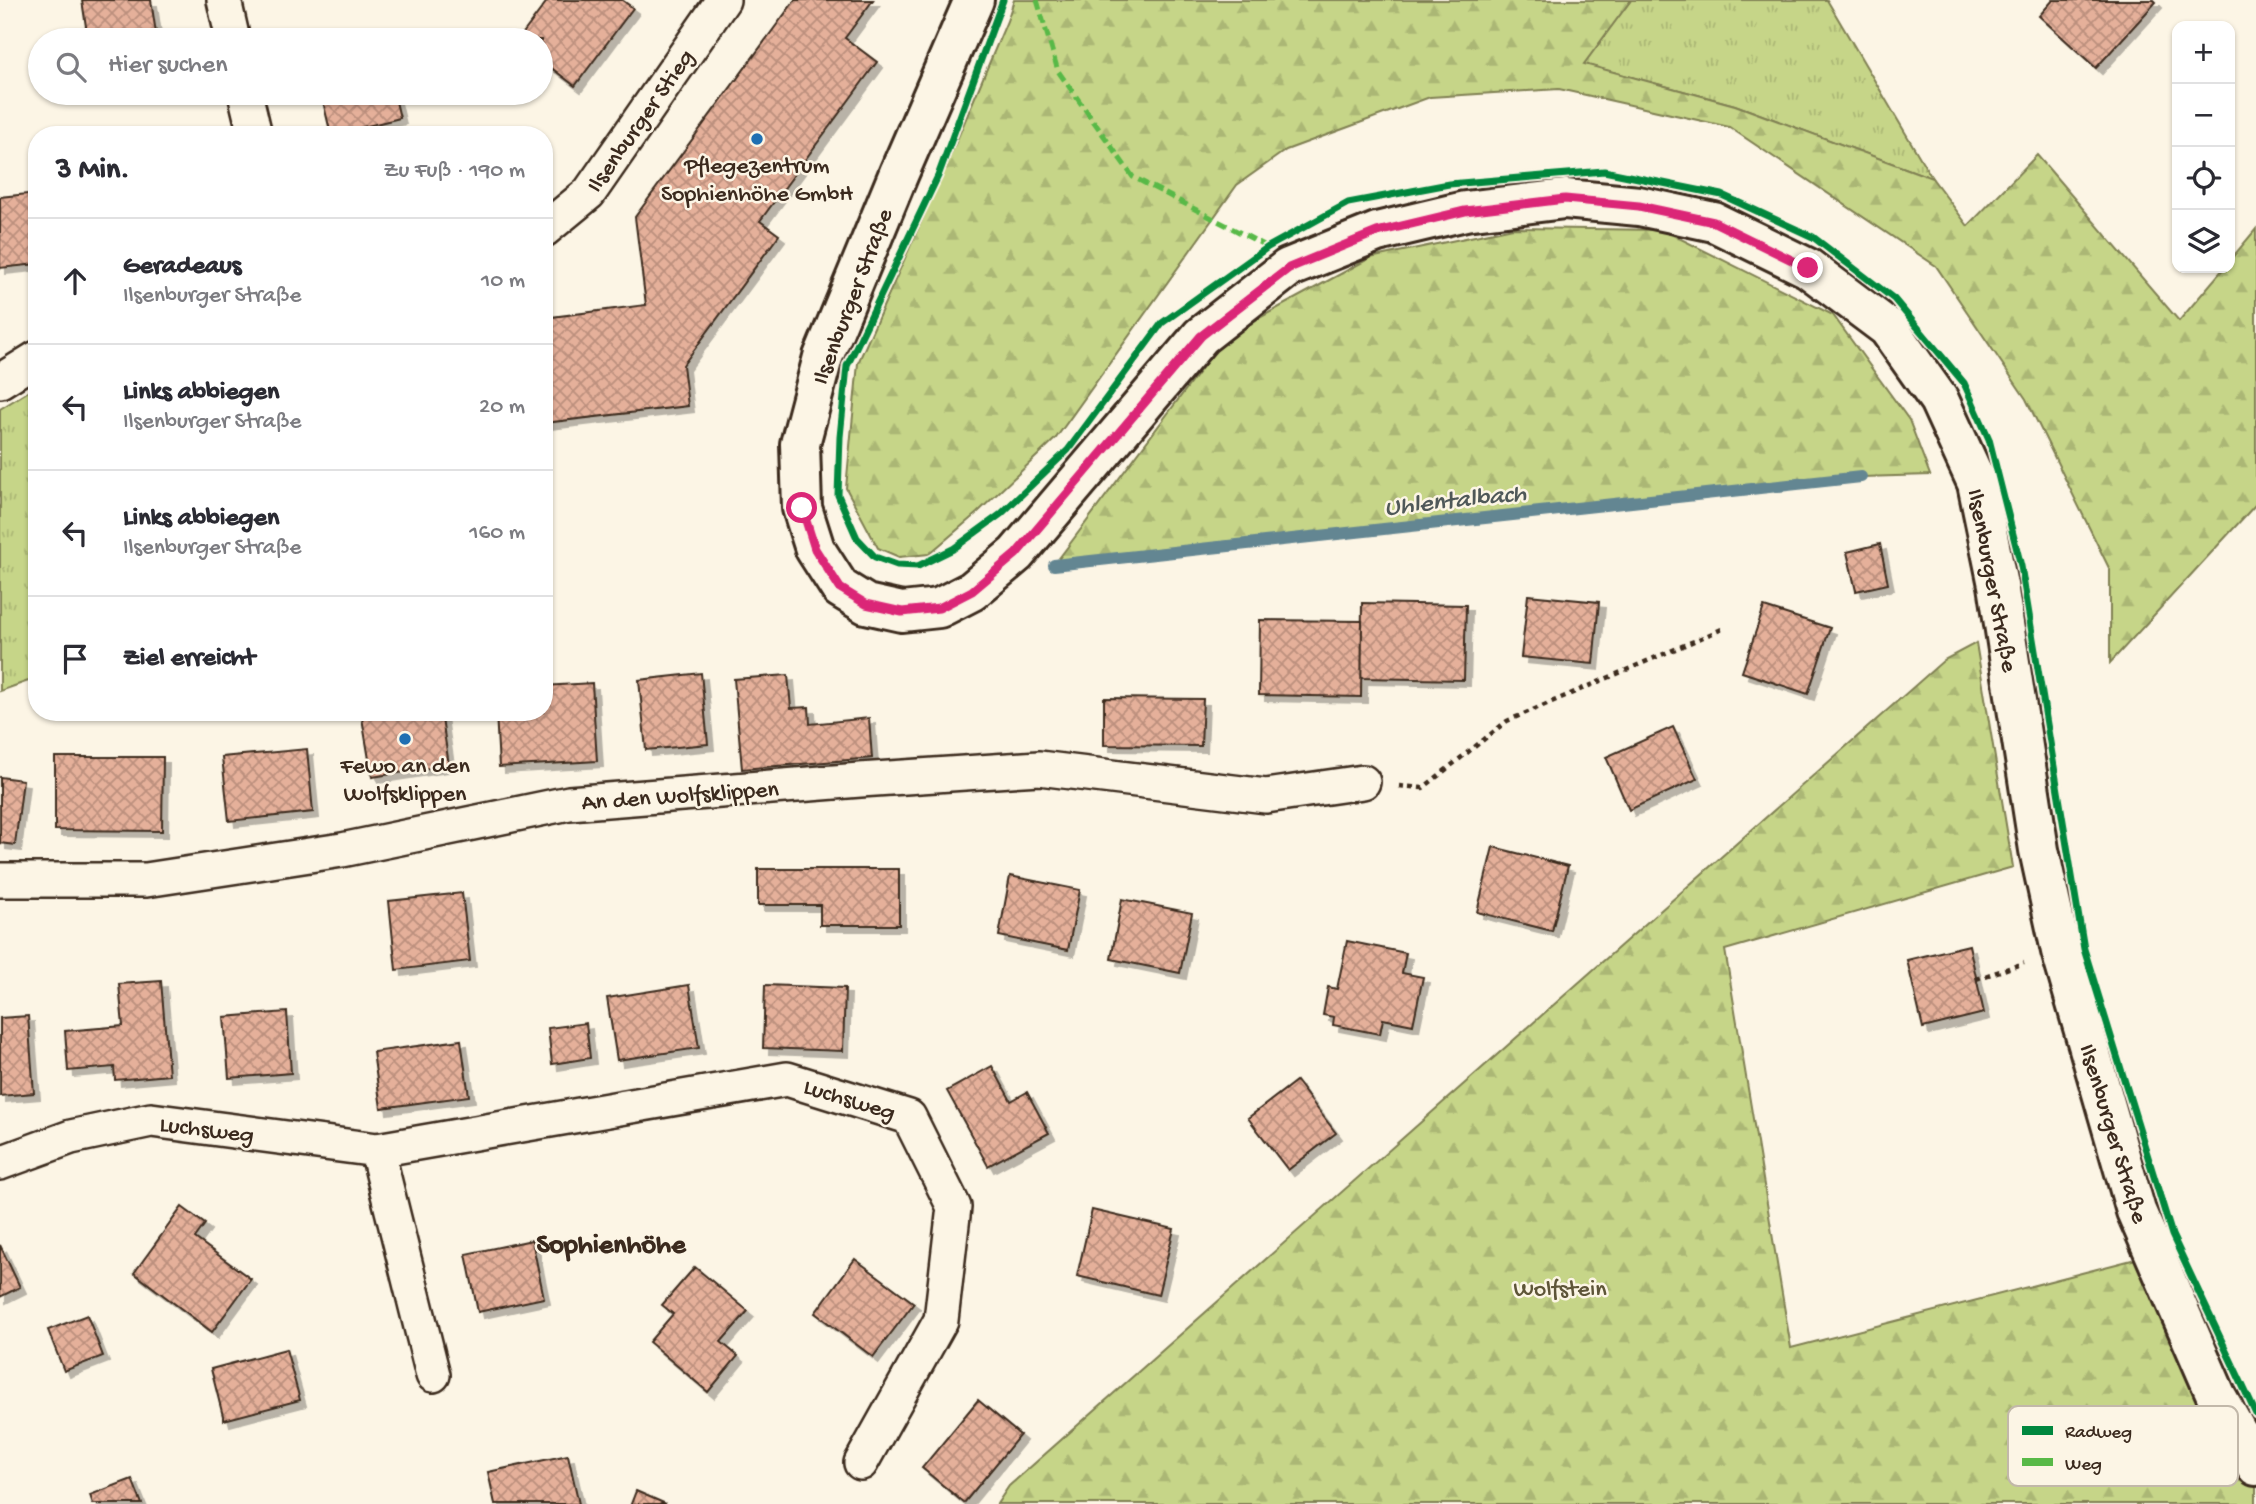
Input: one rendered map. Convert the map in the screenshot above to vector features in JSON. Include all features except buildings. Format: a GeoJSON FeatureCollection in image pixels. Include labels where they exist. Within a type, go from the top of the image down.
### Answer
{"type":"FeatureCollection","features":[{"type":"Feature","properties":{"kind":"main road","name":"Ilsenburger Straße"},"geometry":{"type":"LineString","coordinates":[[974,0],[823,356],[800,444],[802,508],[815,549],[840,588],[866,604],[902,612],[939,608],[972,591],[1016,554],[1201,336],[1289,268],[1377,232],[1465,211],[1565,199],[1639,206],[1714,222],[1808,268],[1888,328],[1939,400],[1977,483],[1998,585],[2039,849],[2061,951],[2136,1211],[2222,1406]]}},
{"type":"Feature","properties":{"kind":"main road","name":"Ilsenburger Straße"},"geometry":{"type":"LineString","coordinates":[[2238,1434],[2256,1466]]}},
{"type":"Feature","properties":{"kind":"street"},"geometry":{"type":"LineString","coordinates":[[224,0],[230,28]]}},
{"type":"Feature","properties":{"kind":"street","name":"Ilsenburger Stieg"},"geometry":{"type":"LineString","coordinates":[[553,223],[589,193],[723,0]]}},
{"type":"Feature","properties":{"kind":"street"},"geometry":{"type":"LineString","coordinates":[[248,105],[252,126]]}},
{"type":"Feature","properties":{"kind":"street"},"geometry":{"type":"LineString","coordinates":[[0,381],[28,364]]}},
{"type":"Feature","properties":{"kind":"street","name":"An den Wolfsklippen"},"geometry":{"type":"LineString","coordinates":[[0,880],[146,880],[342,850],[569,803],[860,780],[1039,768],[1266,796],[1363,782]]}},
{"type":"Feature","properties":{"kind":"street","name":"Luchsweg"},"geometry":{"type":"LineString","coordinates":[[0,1163],[71,1137],[151,1120],[377,1150],[787,1079],[909,1117],[954,1207],[941,1320],[861,1463]]}},
{"type":"Feature","properties":{"kind":"street"},"geometry":{"type":"LineString","coordinates":[[377,1150],[433,1375]]}},
{"type":"Feature","properties":{"kind":"path"},"geometry":{"type":"LineString","coordinates":[[1363,782],[1423,788],[1507,721],[1722,629]]}},
{"type":"Feature","properties":{"kind":"green space"},"geometry":{"type":"Polygon","coordinates":[[[1014,0],[1631,0],[1584,64],[1735,105],[1932,178],[1968,226],[2037,155],[2179,321],[2220,273],[2235,273],[2235,254],[2256,229],[2256,504],[2110,663],[2110,570],[2026,399],[1936,266],[1729,127],[1559,89],[1430,97],[1286,150],[1237,185],[1056,438],[929,554],[899,557],[878,548],[846,488],[858,363],[1014,0]]]}},
{"type":"Feature","properties":{"kind":"green space"},"geometry":{"type":"Polygon","coordinates":[[[1631,0],[1827,0],[1932,178],[1735,105],[1583,64],[1631,0]]]}},
{"type":"Feature","properties":{"kind":"green space"},"geometry":{"type":"Polygon","coordinates":[[[1513,228],[1663,230],[1833,315],[1909,420],[1930,475],[1861,477],[1054,565],[1226,336],[1370,258],[1513,228]]]}},
{"type":"Feature","properties":{"kind":"green space"},"geometry":{"type":"Polygon","coordinates":[[[28,392],[28,681],[0,691],[0,409],[28,392]]]}},
{"type":"Feature","properties":{"kind":"green space","name":"Wolfstein"},"geometry":{"type":"Polygon","coordinates":[[[1976,643],[2013,867],[1725,950],[1791,1348],[2159,1253],[2224,1406],[2008,1406],[2008,1486],[2238,1486],[2238,1440],[2256,1482],[2256,1504],[997,1504],[1009,1486],[1944,660],[1976,643]]]}},
{"type":"Feature","properties":{"kind":"waterway","name":"Uhlentalbach"},"geometry":{"type":"LineString","coordinates":[[1054,565],[1861,477]]}},
{"type":"Feature","properties":{"kind":"marked path"},"geometry":{"type":"LineString","coordinates":[[1037,0],[1058,71],[1133,177],[1268,247]]}},
{"type":"Feature","properties":{"kind":"cycle path"},"geometry":{"type":"LineString","coordinates":[[1003,0],[938,176],[847,366],[838,495],[857,538],[875,557],[897,565],[918,566],[953,549],[1001,514],[1068,450],[1162,323],[1268,247],[1348,203],[1449,184],[1604,171],[1722,195],[1813,237],[1894,299],[1964,383],[1989,439],[2021,566],[2084,949],[2172,1235],[2256,1414]]}},
{"type":"Feature","properties":{"kind":"place","name":"Pflegezentrum Sophienhöhe GmbH"},"geometry":{"type":"Point","coordinates":[757,139]}},
{"type":"Feature","properties":{"kind":"place","name":"Fewo an den Wolfsklippen"},"geometry":{"type":"Point","coordinates":[405,739]}},
{"type":"Feature","properties":{"kind":"district","name":"Sophienhöhe"},"geometry":{"type":"Point","coordinates":[611,1242]}},
{"type":"Feature","properties":{"kind":"route"},"geometry":{"type":"LineString","coordinates":[[802,508],[815,549],[840,588],[866,604],[902,612],[939,608],[972,591],[1016,554],[1201,336],[1289,268],[1377,232],[1465,211],[1565,199],[1639,206],[1714,222],[1808,268]]}}]}
